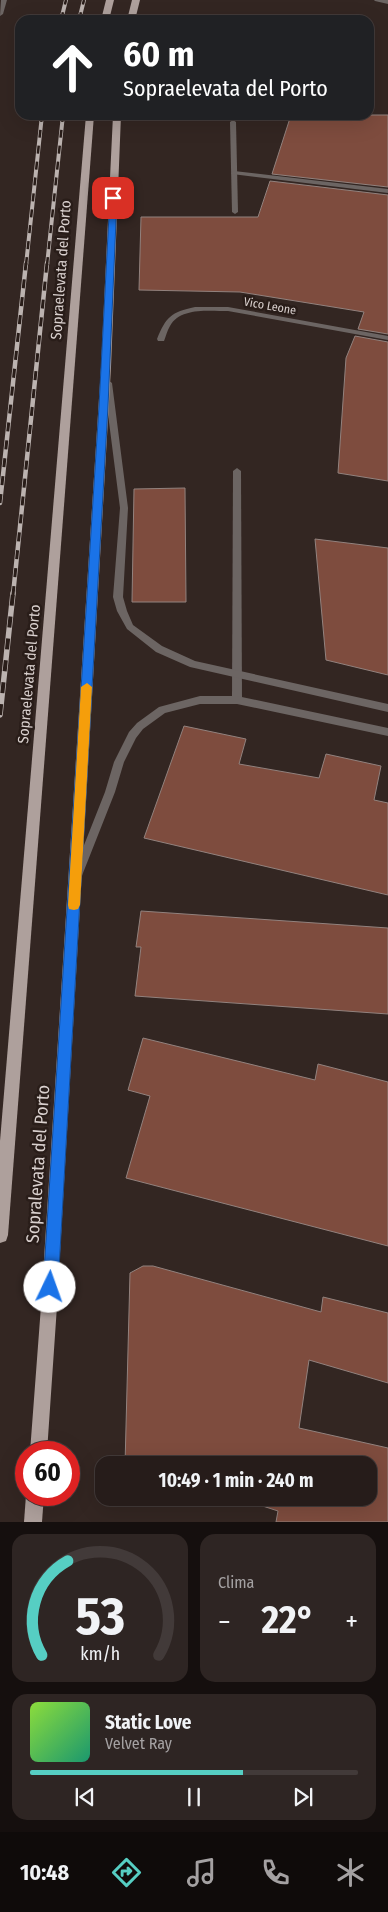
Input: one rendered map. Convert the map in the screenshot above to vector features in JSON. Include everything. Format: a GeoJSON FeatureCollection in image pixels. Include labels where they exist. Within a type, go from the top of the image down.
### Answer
{"type":"FeatureCollection","features":[{"type":"Feature","properties":{"kind":"main road"},"geometry":{"type":"LineString","coordinates":[[106,15],[110,0]]}},
{"type":"Feature","properties":{"kind":"main road"},"geometry":{"type":"LineString","coordinates":[[132,15],[136,0]]}},
{"type":"Feature","properties":{"kind":"main road","name":"Sopraelevata del Porto"},"geometry":{"type":"LineString","coordinates":[[0,1235],[90,120]]}},
{"type":"Feature","properties":{"kind":"main road"},"geometry":{"type":"LineString","coordinates":[[75,878],[106,367],[117,120]]}},
{"type":"Feature","properties":{"kind":"main road","name":"Sopralevata del Porto"},"geometry":{"type":"LineString","coordinates":[[39,1441],[75,878]]}},
{"type":"Feature","properties":{"kind":"main road"},"geometry":{"type":"LineString","coordinates":[[32,1522],[34,1506]]}},
{"type":"Feature","properties":{"kind":"street"},"geometry":{"type":"LineString","coordinates":[[0,14],[4,0]]}},
{"type":"Feature","properties":{"kind":"street"},"geometry":{"type":"LineString","coordinates":[[377,0],[388,2]]}},
{"type":"Feature","properties":{"kind":"street"},"geometry":{"type":"LineString","coordinates":[[233,122],[235,212]]}},
{"type":"Feature","properties":{"kind":"street"},"geometry":{"type":"LineString","coordinates":[[234,173],[388,191]]}},
{"type":"Feature","properties":{"kind":"street","name":"Vico Leone"},"geometry":{"type":"LineString","coordinates":[[161,339],[167,323],[179,313],[203,309],[228,310],[388,338]]}},
{"type":"Feature","properties":{"kind":"street"},"geometry":{"type":"LineString","coordinates":[[106,367],[124,508],[118,590],[122,611],[130,627],[159,649],[193,664],[388,708]]}},
{"type":"Feature","properties":{"kind":"street"},"geometry":{"type":"LineString","coordinates":[[237,471],[237,700]]}},
{"type":"Feature","properties":{"kind":"street"},"geometry":{"type":"LineString","coordinates":[[75,878],[110,792],[119,762],[132,735],[140,726],[162,710],[200,700],[237,700],[388,732]]}},
{"type":"Feature","properties":{"kind":"building"},"geometry":{"type":"Polygon","coordinates":[[[374,115],[388,115],[388,187],[272,174],[289,120],[374,120],[374,115]]]}},
{"type":"Feature","properties":{"kind":"building"},"geometry":{"type":"Polygon","coordinates":[[[270,181],[388,195],[388,334],[358,329],[364,312],[240,292],[139,290],[141,217],[258,217],[270,181]]]}},
{"type":"Feature","properties":{"kind":"building"},"geometry":{"type":"Polygon","coordinates":[[[355,336],[388,342],[388,481],[338,473],[346,358],[355,336]]]}},
{"type":"Feature","properties":{"kind":"building"},"geometry":{"type":"Polygon","coordinates":[[[185,488],[186,602],[132,602],[134,489],[185,488]]]}},
{"type":"Feature","properties":{"kind":"building"},"geometry":{"type":"Polygon","coordinates":[[[315,539],[388,548],[388,675],[326,660],[315,539]]]}},
{"type":"Feature","properties":{"kind":"building"},"geometry":{"type":"Polygon","coordinates":[[[184,726],[246,739],[239,764],[319,778],[326,754],[381,766],[374,800],[388,803],[388,895],[144,838],[184,726]]]}},
{"type":"Feature","properties":{"kind":"building"},"geometry":{"type":"Polygon","coordinates":[[[141,911],[388,928],[388,1014],[135,996],[141,947],[136,947],[141,911]]]}},
{"type":"Feature","properties":{"kind":"building"},"geometry":{"type":"Polygon","coordinates":[[[143,1038],[315,1080],[318,1064],[388,1082],[388,1246],[126,1178],[150,1096],[128,1090],[143,1038]]]}},
{"type":"Feature","properties":{"kind":"building"},"geometry":{"type":"Polygon","coordinates":[[[143,1266],[153,1266],[321,1312],[323,1297],[388,1313],[388,1383],[309,1360],[299,1428],[388,1448],[388,1522],[276,1522],[278,1511],[263,1506],[377,1506],[377,1456],[125,1456],[130,1273],[143,1266]]]}},
{"type":"Feature","properties":{"kind":"railway"},"geometry":{"type":"LineString","coordinates":[[62,15],[66,0]]}},
{"type":"Feature","properties":{"kind":"railway"},"geometry":{"type":"LineString","coordinates":[[80,15],[84,0]]}},
{"type":"Feature","properties":{"kind":"railway"},"geometry":{"type":"LineString","coordinates":[[26,265],[41,120]]}},
{"type":"Feature","properties":{"kind":"railway"},"geometry":{"type":"LineString","coordinates":[[47,265],[62,120]]}},
{"type":"Feature","properties":{"kind":"railway"},"geometry":{"type":"LineString","coordinates":[[0,503],[26,263]]}},
{"type":"Feature","properties":{"kind":"railway"},"geometry":{"type":"LineString","coordinates":[[13,595],[47,263]]}},
{"type":"Feature","properties":{"kind":"railway"},"geometry":{"type":"LineString","coordinates":[[0,715],[13,593]]}},
{"type":"Feature","properties":{"kind":"slow traffic"},"geometry":{"type":"LineString","coordinates":[[74,905],[87,687]]}},
{"type":"Feature","properties":{"kind":"route"},"geometry":{"type":"LineString","coordinates":[[50,1287],[103,406],[113,198]]}}]}
